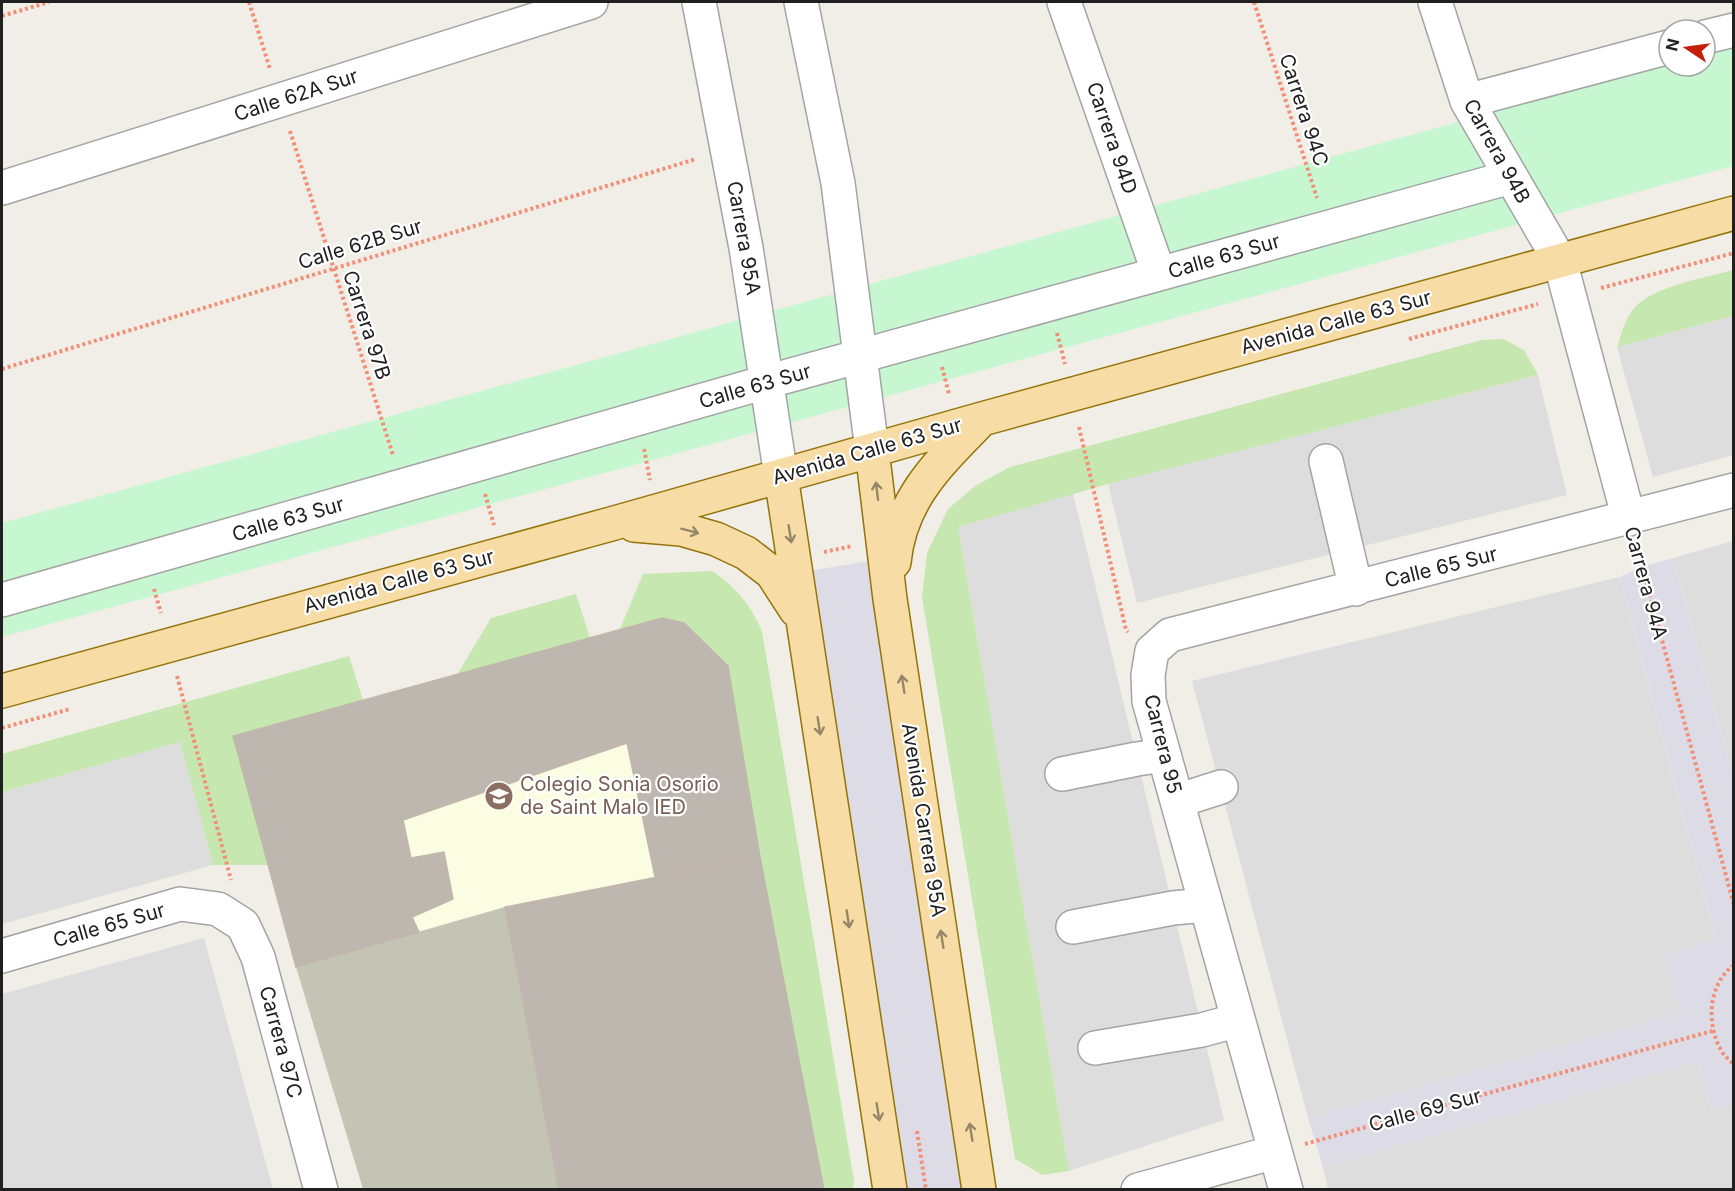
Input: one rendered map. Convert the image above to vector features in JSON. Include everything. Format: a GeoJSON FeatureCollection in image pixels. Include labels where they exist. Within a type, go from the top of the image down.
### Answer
{"type":"FeatureCollection","features":[{"type":"Feature","properties":{"kind":"main road","name":"Avenida Calle 63 Sur"},"geometry":{"type":"LineString","coordinates":[[2,691],[611,524],[982,418],[1734,213]]}},
{"type":"Feature","properties":{"kind":"main road"},"geometry":{"type":"LineString","coordinates":[[890,599],[895,549],[903,519],[918,490],[941,460],[982,418]]}},
{"type":"Feature","properties":{"kind":"main road","name":"Avenida Carrera 95A"},"geometry":{"type":"LineString","coordinates":[[872,450],[890,599],[980,1190]]}},
{"type":"Feature","properties":{"kind":"main road"},"geometry":{"type":"LineString","coordinates":[[781,476],[890,1190]]}},
{"type":"Feature","properties":{"kind":"main road"},"geometry":{"type":"LineString","coordinates":[[611,524],[681,529],[716,538],[746,553],[772,573],[788,594],[803,621]]}},
{"type":"Feature","properties":{"kind":"street","name":"Calle 62A Sur"},"geometry":{"type":"LineString","coordinates":[[2,188],[591,2]]}},
{"type":"Feature","properties":{"kind":"street","name":"Carrera 95A"},"geometry":{"type":"LineString","coordinates":[[699,2],[746,248],[781,476]]}},
{"type":"Feature","properties":{"kind":"street"},"geometry":{"type":"LineString","coordinates":[[801,2],[838,183],[872,450]]}},
{"type":"Feature","properties":{"kind":"street","name":"Carrera 94D"},"geometry":{"type":"LineString","coordinates":[[1064,2],[1159,274]]}},
{"type":"Feature","properties":{"kind":"street","name":"Carrera 94B"},"geometry":{"type":"LineString","coordinates":[[1435,2],[1467,101],[1560,261]]}},
{"type":"Feature","properties":{"kind":"street"},"geometry":{"type":"LineString","coordinates":[[1717,34],[1734,30]]}},
{"type":"Feature","properties":{"kind":"street"},"geometry":{"type":"LineString","coordinates":[[1467,101],[1657,50]]}},
{"type":"Feature","properties":{"kind":"street","name":"Calle 63 Sur"},"geometry":{"type":"LineString","coordinates":[[2,600],[766,382],[1511,177]]}},
{"type":"Feature","properties":{"kind":"street","name":"Carrera 94A"},"geometry":{"type":"LineString","coordinates":[[1560,261],[1629,519]]}},
{"type":"Feature","properties":{"kind":"street"},"geometry":{"type":"LineString","coordinates":[[1326,461],[1356,589]]}},
{"type":"Feature","properties":{"kind":"street","name":"Calle 65 Sur"},"geometry":{"type":"LineString","coordinates":[[1152,651],[1170,635],[1629,519],[1734,490]]}},
{"type":"Feature","properties":{"kind":"street","name":"Carrera 95"},"geometry":{"type":"LineString","coordinates":[[1152,651],[1148,675],[1149,701],[1286,1190]]}},
{"type":"Feature","properties":{"kind":"street"},"geometry":{"type":"LineString","coordinates":[[1062,774],[1164,755]]}},
{"type":"Feature","properties":{"kind":"street"},"geometry":{"type":"LineString","coordinates":[[1177,801],[1221,787]]}},
{"type":"Feature","properties":{"kind":"street","name":"Calle 65 Sur"},"geometry":{"type":"LineString","coordinates":[[2,956],[180,904],[230,917]]}},
{"type":"Feature","properties":{"kind":"street"},"geometry":{"type":"LineString","coordinates":[[1073,927],[1173,908],[1206,905]]}},
{"type":"Feature","properties":{"kind":"street","name":"Carrera 97C"},"geometry":{"type":"LineString","coordinates":[[230,917],[258,957],[321,1190]]}},
{"type":"Feature","properties":{"kind":"street"},"geometry":{"type":"LineString","coordinates":[[1095,1048],[1202,1030],[1238,1020]]}},
{"type":"Feature","properties":{"kind":"street"},"geometry":{"type":"LineString","coordinates":[[1158,1187],[1275,1152]]}},
{"type":"Feature","properties":{"kind":"path"},"geometry":{"type":"LineString","coordinates":[[2,16],[49,2]]}},
{"type":"Feature","properties":{"kind":"path","name":"Carrera 97B"},"geometry":{"type":"LineString","coordinates":[[249,2],[402,486]]}},
{"type":"Feature","properties":{"kind":"path","name":"Carrera 94C"},"geometry":{"type":"LineString","coordinates":[[1254,2],[1326,228]]}},
{"type":"Feature","properties":{"kind":"path","name":"Calle 62B Sur"},"geometry":{"type":"LineString","coordinates":[[2,369],[728,150]]}},
{"type":"Feature","properties":{"kind":"path"},"geometry":{"type":"LineString","coordinates":[[1049,305],[1073,393],[1078,426],[1126,630],[1152,651]]}},
{"type":"Feature","properties":{"kind":"path","name":"Carrera 94A"},"geometry":{"type":"LineString","coordinates":[[1629,519],[1734,905]]}},
{"type":"Feature","properties":{"kind":"path"},"geometry":{"type":"LineString","coordinates":[[794,560],[883,538]]}},
{"type":"Feature","properties":{"kind":"path"},"geometry":{"type":"LineString","coordinates":[[147,559],[169,645],[230,917]]}},
{"type":"Feature","properties":{"kind":"path"},"geometry":{"type":"LineString","coordinates":[[1734,965],[1716,987],[1711,1009],[1712,1031],[1722,1052],[1734,1064]]}},
{"type":"Feature","properties":{"kind":"path","name":"Calle 69 Sur"},"geometry":{"type":"LineString","coordinates":[[1275,1152],[1712,1031]]}},
{"type":"Feature","properties":{"kind":"shaded area"},"geometry":{"type":"Polygon","coordinates":[[[1733,316],[1733,455],[1653,477],[1617,347],[1733,316]]]}},
{"type":"Feature","properties":{"kind":"shaded area"},"geometry":{"type":"Polygon","coordinates":[[[1538,375],[1567,495],[1137,603],[1108,484],[1538,375]]]}},
{"type":"Feature","properties":{"kind":"shaded area"},"geometry":{"type":"Polygon","coordinates":[[[1073,493],[1224,1120],[1069,1171],[958,527],[1073,493]]]}},
{"type":"Feature","properties":{"kind":"shaded area"},"geometry":{"type":"Polygon","coordinates":[[[1733,541],[1733,776],[1673,558],[1733,541]]]}},
{"type":"Feature","properties":{"kind":"shaded area"},"geometry":{"type":"Polygon","coordinates":[[[1673,558],[1733,776],[1733,1105],[1712,1111],[1698,1062],[1323,1167],[1308,1118],[1680,1012],[1665,953],[1716,939],[1620,577],[1641,567],[1673,558]]]}},
{"type":"Feature","properties":{"kind":"shaded area"},"geometry":{"type":"Polygon","coordinates":[[[868,561],[968,1189],[908,1189],[809,571],[868,561]]]}},
{"type":"Feature","properties":{"kind":"shaded area"},"geometry":{"type":"Polygon","coordinates":[[[1620,577],[1716,939],[1680,1012],[1308,1118],[1192,681],[1620,577]]]}},
{"type":"Feature","properties":{"kind":"shaded area","name":"Colegio Sonia Osorio de Saint Malo IED"},"geometry":{"type":"Polygon","coordinates":[[[684,623],[728,666],[760,857],[505,907],[296,967],[233,736],[457,675],[684,623]]]}},
{"type":"Feature","properties":{"kind":"shaded area"},"geometry":{"type":"Polygon","coordinates":[[[180,742],[213,865],[2,924],[2,792],[180,742]]]}},
{"type":"Feature","properties":{"kind":"shaded area"},"geometry":{"type":"Polygon","coordinates":[[[505,907],[559,1189],[363,1189],[296,967],[505,907]]]}},
{"type":"Feature","properties":{"kind":"shaded area"},"geometry":{"type":"Polygon","coordinates":[[[204,938],[273,1189],[2,1189],[2,994],[204,938]]]}},
{"type":"Feature","properties":{"kind":"shaded area"},"geometry":{"type":"Polygon","coordinates":[[[1698,1062],[1712,1111],[1733,1105],[1733,1189],[1328,1189],[1323,1167],[1698,1062]]]}},
{"type":"Feature","properties":{"kind":"green space"},"geometry":{"type":"Polygon","coordinates":[[[1733,46],[1733,166],[2,637],[2,523],[1657,67],[1657,78],[1717,78],[1717,51],[1733,46]]]}},
{"type":"Feature","properties":{"kind":"green space"},"geometry":{"type":"Polygon","coordinates":[[[1733,270],[1733,316],[1617,347],[1630,314],[1646,298],[1670,287],[1733,270]]]}},
{"type":"Feature","properties":{"kind":"green space"},"geometry":{"type":"Polygon","coordinates":[[[1503,339],[1524,350],[1538,375],[1108,484],[958,527],[1069,1171],[1042,1175],[1015,1159],[922,597],[927,553],[948,509],[975,486],[1010,467],[1482,340],[1503,339]]]}},
{"type":"Feature","properties":{"kind":"green space"},"geometry":{"type":"Polygon","coordinates":[[[712,571],[742,597],[762,631],[854,1181],[853,1189],[824,1189],[760,857],[619,631],[643,574],[712,571]]]}},
{"type":"Feature","properties":{"kind":"green space"},"geometry":{"type":"Polygon","coordinates":[[[576,594],[590,638],[457,675],[491,618],[576,594]]]}},
{"type":"Feature","properties":{"kind":"green space"},"geometry":{"type":"Polygon","coordinates":[[[349,656],[363,700],[233,736],[268,865],[213,865],[180,742],[2,792],[2,754],[349,656]]]}},
{"type":"Feature","properties":{"kind":"building","name":"Colegio Sonia Osorio de Saint Malo IED"},"geometry":{"type":"Polygon","coordinates":[[[662,618],[684,623],[728,666],[760,857],[655,877],[627,743],[403,820],[411,858],[444,852],[453,899],[412,917],[419,932],[296,967],[233,736],[662,618]]]}},
{"type":"Feature","properties":{"kind":"building"},"geometry":{"type":"Polygon","coordinates":[[[760,857],[824,1190],[559,1190],[505,907],[760,857]]]}},
{"type":"Feature","properties":{"kind":"place","name":"Colegio Sonia Osorio de Saint Malo IED"},"geometry":{"type":"Point","coordinates":[499,796]}}]}
